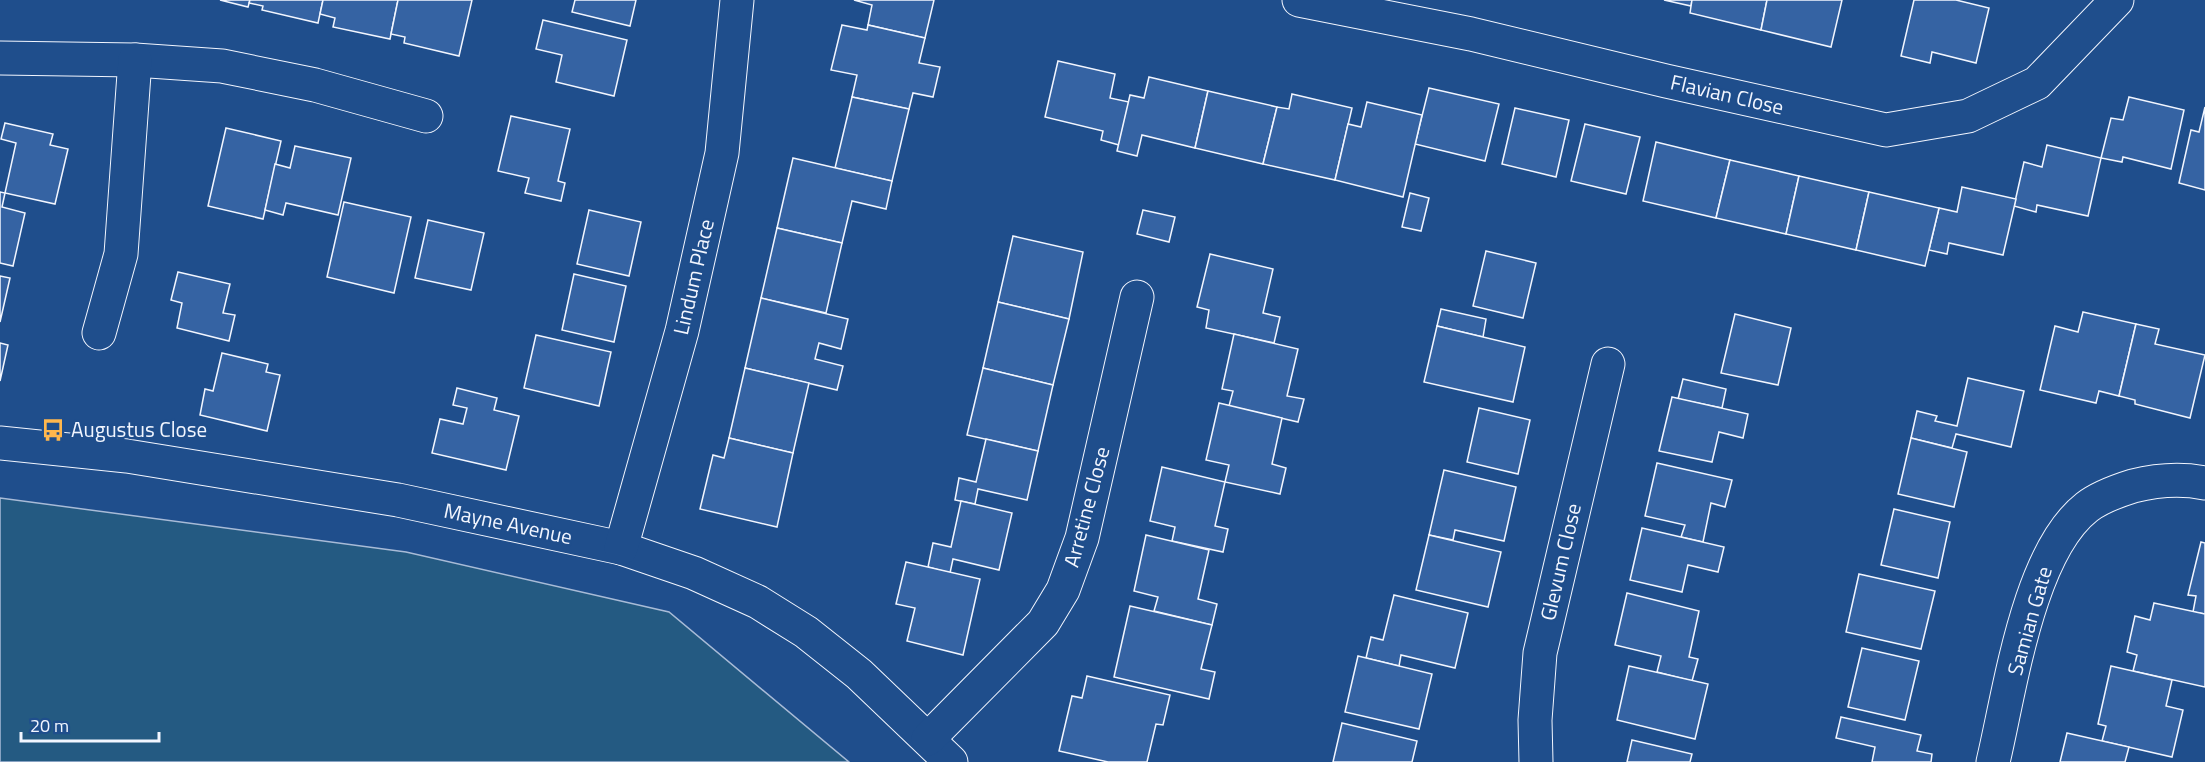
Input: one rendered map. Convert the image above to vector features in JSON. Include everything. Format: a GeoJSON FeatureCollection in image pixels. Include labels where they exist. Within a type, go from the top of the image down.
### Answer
{"type":"FeatureCollection","features":[{"type":"Feature","properties":{"kind":"street","name":"Lindum Place"},"geometry":{"type":"LineString","coordinates":[[621,548],[682,331],[722,153],[737,0]]}},
{"type":"Feature","properties":{"kind":"street","name":"Flavian Close"},"geometry":{"type":"LineString","coordinates":[[1299,0],[1471,34],[1666,81],[1886,130],[1968,116],[2037,83],[2117,0]]}},
{"type":"Feature","properties":{"kind":"street"},"geometry":{"type":"LineString","coordinates":[[0,58],[135,60],[222,66],[315,85],[426,116]]}},
{"type":"Feature","properties":{"kind":"street"},"geometry":{"type":"LineString","coordinates":[[99,333],[121,254],[135,60]]}},
{"type":"Feature","properties":{"kind":"street","name":"Arretine Close"},"geometry":{"type":"LineString","coordinates":[[927,739],[1043,623],[1063,590],[1082,538],[1137,297]]}},
{"type":"Feature","properties":{"kind":"street","name":"Glevum Close"},"geometry":{"type":"LineString","coordinates":[[1536,762],[1534,720],[1540,653],[1608,364]]}},
{"type":"Feature","properties":{"kind":"street","name":"Mayne Avenue"},"geometry":{"type":"LineString","coordinates":[[0,443],[127,456],[398,500],[621,548],[694,573],[758,602],[806,632],[859,674],[951,762]]}},
{"type":"Feature","properties":{"kind":"street","name":"Samian Gate"},"geometry":{"type":"LineString","coordinates":[[1993,762],[2027,616],[2048,558],[2066,529],[2087,507],[2118,490],[2154,481],[2188,479],[2205,483]]}},
{"type":"Feature","properties":{"kind":"shaded area"},"geometry":{"type":"Polygon","coordinates":[[[0,498],[406,552],[669,612],[849,762],[0,762],[0,498]]]}},
{"type":"Feature","properties":{"kind":"building"},"geometry":{"type":"Polygon","coordinates":[[[220,0],[250,0],[248,7],[220,0]]]}},
{"type":"Feature","properties":{"kind":"building"},"geometry":{"type":"Polygon","coordinates":[[[250,0],[323,0],[318,23],[262,10],[263,6],[249,3],[250,0]]]}},
{"type":"Feature","properties":{"kind":"building"},"geometry":{"type":"Polygon","coordinates":[[[323,0],[398,0],[390,39],[333,27],[335,18],[320,14],[323,0]]]}},
{"type":"Feature","properties":{"kind":"building"},"geometry":{"type":"Polygon","coordinates":[[[398,0],[472,0],[459,56],[404,43],[405,37],[391,34],[398,0]]]}},
{"type":"Feature","properties":{"kind":"building"},"geometry":{"type":"Polygon","coordinates":[[[575,0],[636,0],[630,26],[572,12],[575,0]]]}},
{"type":"Feature","properties":{"kind":"building"},"geometry":{"type":"Polygon","coordinates":[[[854,0],[934,0],[925,38],[868,25],[872,5],[854,0]]]}},
{"type":"Feature","properties":{"kind":"building"},"geometry":{"type":"Polygon","coordinates":[[[1664,0],[1692,0],[1691,6],[1664,0]]]}},
{"type":"Feature","properties":{"kind":"building"},"geometry":{"type":"Polygon","coordinates":[[[1692,0],[1767,0],[1761,30],[1690,13],[1692,0]]]}},
{"type":"Feature","properties":{"kind":"building"},"geometry":{"type":"Polygon","coordinates":[[[1767,0],[1842,0],[1831,47],[1761,30],[1767,0]]]}},
{"type":"Feature","properties":{"kind":"building"},"geometry":{"type":"Polygon","coordinates":[[[1914,0],[1956,0],[1989,8],[1976,63],[1932,52],[1930,63],[1901,56],[1914,0]]]}},
{"type":"Feature","properties":{"kind":"building"},"geometry":{"type":"Polygon","coordinates":[[[543,20],[627,40],[614,96],[556,82],[562,55],[536,49],[543,20]]]}},
{"type":"Feature","properties":{"kind":"building"},"geometry":{"type":"Polygon","coordinates":[[[842,25],[867,30],[868,25],[925,38],[919,63],[940,67],[933,97],[913,93],[909,109],[852,97],[857,75],[831,70],[842,25]]]}},
{"type":"Feature","properties":{"kind":"building"},"geometry":{"type":"Polygon","coordinates":[[[1058,61],[1115,74],[1110,98],[1129,102],[1119,145],[1101,140],[1103,131],[1045,117],[1058,61]]]}},
{"type":"Feature","properties":{"kind":"building"},"geometry":{"type":"Polygon","coordinates":[[[1149,77],[1208,91],[1195,148],[1142,135],[1137,156],[1117,151],[1130,95],[1144,98],[1149,77]]]}},
{"type":"Feature","properties":{"kind":"building"},"geometry":{"type":"Polygon","coordinates":[[[1429,88],[1499,104],[1485,161],[1415,144],[1429,88]]]}},
{"type":"Feature","properties":{"kind":"building"},"geometry":{"type":"Polygon","coordinates":[[[1208,91],[1277,107],[1263,164],[1195,148],[1208,91]]]}},
{"type":"Feature","properties":{"kind":"building"},"geometry":{"type":"Polygon","coordinates":[[[1292,94],[1352,108],[1335,180],[1263,164],[1277,107],[1289,109],[1292,94]]]}},
{"type":"Feature","properties":{"kind":"building"},"geometry":{"type":"Polygon","coordinates":[[[852,97],[909,109],[892,181],[835,168],[852,97]]]}},
{"type":"Feature","properties":{"kind":"building"},"geometry":{"type":"Polygon","coordinates":[[[2129,97],[2184,110],[2171,169],[2123,157],[2122,162],[2101,158],[2111,118],[2123,120],[2129,97]]]}},
{"type":"Feature","properties":{"kind":"building"},"geometry":{"type":"Polygon","coordinates":[[[1367,102],[1422,115],[1403,197],[1335,180],[1348,124],[1361,127],[1367,102]]]}},
{"type":"Feature","properties":{"kind":"building"},"geometry":{"type":"Polygon","coordinates":[[[2205,107],[2205,190],[2179,183],[2191,130],[2199,132],[2205,107]]]}},
{"type":"Feature","properties":{"kind":"building"},"geometry":{"type":"Polygon","coordinates":[[[1515,108],[1569,120],[1556,177],[1502,164],[1515,108]]]}},
{"type":"Feature","properties":{"kind":"building"},"geometry":{"type":"Polygon","coordinates":[[[511,116],[570,129],[558,181],[565,183],[561,201],[525,193],[529,178],[498,171],[511,116]]]}},
{"type":"Feature","properties":{"kind":"building"},"geometry":{"type":"Polygon","coordinates":[[[5,123],[53,134],[50,145],[68,149],[55,204],[5,193],[16,143],[1,139],[5,123]]]}},
{"type":"Feature","properties":{"kind":"building"},"geometry":{"type":"Polygon","coordinates":[[[1585,124],[1640,137],[1626,194],[1571,181],[1585,124]]]}},
{"type":"Feature","properties":{"kind":"building"},"geometry":{"type":"Polygon","coordinates":[[[226,128],[281,141],[263,219],[208,206],[226,128]]]}},
{"type":"Feature","properties":{"kind":"building"},"geometry":{"type":"Polygon","coordinates":[[[1656,142],[1730,160],[1716,218],[1643,201],[1656,142]]]}},
{"type":"Feature","properties":{"kind":"building"},"geometry":{"type":"Polygon","coordinates":[[[2047,145],[2101,158],[2088,216],[2037,205],[2036,212],[2014,206],[2024,162],[2042,167],[2047,145]]]}},
{"type":"Feature","properties":{"kind":"building"},"geometry":{"type":"Polygon","coordinates":[[[295,146],[351,158],[338,215],[286,203],[283,215],[265,210],[275,164],[290,168],[295,146]]]}},
{"type":"Feature","properties":{"kind":"building"},"geometry":{"type":"Polygon","coordinates":[[[793,158],[892,181],[886,209],[852,201],[842,243],[777,228],[793,158]]]}},
{"type":"Feature","properties":{"kind":"building"},"geometry":{"type":"Polygon","coordinates":[[[1730,160],[1799,176],[1786,234],[1716,218],[1730,160]]]}},
{"type":"Feature","properties":{"kind":"building"},"geometry":{"type":"Polygon","coordinates":[[[1799,176],[1869,192],[1856,250],[1786,234],[1799,176]]]}},
{"type":"Feature","properties":{"kind":"building"},"geometry":{"type":"Polygon","coordinates":[[[1962,187],[2016,199],[2003,255],[1949,243],[1947,254],[1929,250],[1939,208],[1957,212],[1962,187]]]}},
{"type":"Feature","properties":{"kind":"building"},"geometry":{"type":"Polygon","coordinates":[[[0,192],[5,193],[2,207],[25,213],[13,266],[0,263],[0,192]]]}},
{"type":"Feature","properties":{"kind":"building"},"geometry":{"type":"Polygon","coordinates":[[[1869,192],[1939,208],[1925,266],[1856,250],[1869,192]]]}},
{"type":"Feature","properties":{"kind":"building"},"geometry":{"type":"Polygon","coordinates":[[[1410,193],[1429,198],[1421,231],[1402,227],[1410,193]]]}},
{"type":"Feature","properties":{"kind":"building"},"geometry":{"type":"Polygon","coordinates":[[[344,202],[411,217],[394,293],[327,277],[344,202]]]}},
{"type":"Feature","properties":{"kind":"building"},"geometry":{"type":"Polygon","coordinates":[[[589,210],[641,222],[629,276],[577,264],[589,210]]]}},
{"type":"Feature","properties":{"kind":"building"},"geometry":{"type":"Polygon","coordinates":[[[1143,210],[1175,217],[1169,242],[1137,234],[1143,210]]]}},
{"type":"Feature","properties":{"kind":"building"},"geometry":{"type":"Polygon","coordinates":[[[428,220],[484,233],[471,290],[415,278],[428,220]]]}},
{"type":"Feature","properties":{"kind":"building"},"geometry":{"type":"Polygon","coordinates":[[[777,228],[842,243],[826,313],[761,298],[777,228]]]}},
{"type":"Feature","properties":{"kind":"building"},"geometry":{"type":"Polygon","coordinates":[[[1013,236],[1083,252],[1069,319],[998,302],[1013,236]]]}},
{"type":"Feature","properties":{"kind":"building"},"geometry":{"type":"Polygon","coordinates":[[[1486,251],[1536,263],[1523,318],[1473,306],[1486,251]]]}},
{"type":"Feature","properties":{"kind":"building"},"geometry":{"type":"Polygon","coordinates":[[[1210,254],[1273,269],[1263,313],[1280,317],[1274,343],[1206,328],[1209,310],[1197,307],[1210,254]]]}},
{"type":"Feature","properties":{"kind":"building"},"geometry":{"type":"Polygon","coordinates":[[[178,272],[230,284],[223,313],[235,315],[229,341],[177,328],[182,303],[171,300],[178,272]]]}},
{"type":"Feature","properties":{"kind":"building"},"geometry":{"type":"Polygon","coordinates":[[[574,274],[626,286],[614,342],[562,330],[574,274]]]}},
{"type":"Feature","properties":{"kind":"building"},"geometry":{"type":"Polygon","coordinates":[[[0,276],[10,278],[0,322],[0,276]]]}},
{"type":"Feature","properties":{"kind":"building"},"geometry":{"type":"Polygon","coordinates":[[[761,298],[848,319],[841,349],[819,343],[815,359],[843,366],[837,390],[745,368],[761,298]]]}},
{"type":"Feature","properties":{"kind":"building"},"geometry":{"type":"Polygon","coordinates":[[[998,302],[1069,319],[1053,385],[983,368],[998,302]]]}},
{"type":"Feature","properties":{"kind":"building"},"geometry":{"type":"Polygon","coordinates":[[[1441,309],[1486,319],[1483,337],[1437,326],[1441,309]]]}},
{"type":"Feature","properties":{"kind":"building"},"geometry":{"type":"Polygon","coordinates":[[[2083,312],[2136,324],[2119,396],[2099,391],[2096,403],[2040,390],[2055,326],[2078,332],[2083,312]]]}},
{"type":"Feature","properties":{"kind":"building"},"geometry":{"type":"Polygon","coordinates":[[[1735,314],[1791,328],[1778,385],[1721,373],[1735,314]]]}},
{"type":"Feature","properties":{"kind":"building"},"geometry":{"type":"Polygon","coordinates":[[[2136,324],[2159,329],[2155,344],[2205,355],[2190,418],[2135,404],[2135,400],[2119,396],[2136,324]]]}},
{"type":"Feature","properties":{"kind":"building"},"geometry":{"type":"Polygon","coordinates":[[[1437,326],[1525,347],[1513,402],[1424,382],[1437,326]]]}},
{"type":"Feature","properties":{"kind":"building"},"geometry":{"type":"Polygon","coordinates":[[[1234,334],[1298,349],[1287,396],[1304,399],[1298,422],[1229,406],[1233,391],[1222,389],[1234,334]]]}},
{"type":"Feature","properties":{"kind":"building"},"geometry":{"type":"Polygon","coordinates":[[[536,335],[611,352],[599,406],[524,388],[536,335]]]}},
{"type":"Feature","properties":{"kind":"building"},"geometry":{"type":"Polygon","coordinates":[[[0,343],[8,345],[0,381],[0,343]]]}},
{"type":"Feature","properties":{"kind":"building"},"geometry":{"type":"Polygon","coordinates":[[[222,353],[268,364],[266,372],[280,375],[267,431],[200,415],[205,389],[213,391],[222,353]]]}},
{"type":"Feature","properties":{"kind":"building"},"geometry":{"type":"Polygon","coordinates":[[[745,368],[809,383],[793,453],[729,438],[745,368]]]}},
{"type":"Feature","properties":{"kind":"building"},"geometry":{"type":"Polygon","coordinates":[[[983,368],[1053,385],[1038,451],[967,435],[983,368]]]}},
{"type":"Feature","properties":{"kind":"building"},"geometry":{"type":"Polygon","coordinates":[[[1968,378],[2024,391],[2011,447],[1956,434],[1952,448],[1911,438],[1917,411],[1937,416],[1935,421],[1957,426],[1968,378]]]}},
{"type":"Feature","properties":{"kind":"building"},"geometry":{"type":"Polygon","coordinates":[[[1683,379],[1726,389],[1722,408],[1678,399],[1683,379]]]}},
{"type":"Feature","properties":{"kind":"building"},"geometry":{"type":"Polygon","coordinates":[[[457,388],[497,398],[494,410],[519,416],[506,470],[432,453],[440,419],[463,424],[467,408],[453,405],[457,388]]]}},
{"type":"Feature","properties":{"kind":"building"},"geometry":{"type":"Polygon","coordinates":[[[1672,397],[1748,414],[1743,438],[1719,432],[1712,462],[1659,451],[1672,397]]]}},
{"type":"Feature","properties":{"kind":"building"},"geometry":{"type":"Polygon","coordinates":[[[1219,403],[1282,418],[1272,464],[1286,468],[1280,494],[1225,482],[1229,465],[1206,460],[1219,403]]]}},
{"type":"Feature","properties":{"kind":"building"},"geometry":{"type":"Polygon","coordinates":[[[1479,408],[1530,420],[1518,474],[1467,462],[1479,408]]]}},
{"type":"Feature","properties":{"kind":"building"},"geometry":{"type":"Polygon","coordinates":[[[729,438],[793,453],[777,527],[700,509],[713,455],[724,458],[729,438]]]}},
{"type":"Feature","properties":{"kind":"building"},"geometry":{"type":"Polygon","coordinates":[[[1911,438],[1967,452],[1954,507],[1898,494],[1911,438]]]}},
{"type":"Feature","properties":{"kind":"building"},"geometry":{"type":"Polygon","coordinates":[[[986,439],[1038,451],[1027,500],[978,489],[975,504],[955,500],[959,478],[976,482],[986,439]]]}},
{"type":"Feature","properties":{"kind":"building"},"geometry":{"type":"Polygon","coordinates":[[[1657,463],[1732,480],[1725,507],[1711,503],[1703,542],[1681,537],[1685,525],[1645,516],[1657,463]]]}},
{"type":"Feature","properties":{"kind":"building"},"geometry":{"type":"Polygon","coordinates":[[[1162,467],[1225,482],[1215,526],[1228,529],[1223,552],[1172,541],[1175,527],[1150,521],[1162,467]]]}},
{"type":"Feature","properties":{"kind":"building"},"geometry":{"type":"Polygon","coordinates":[[[1444,470],[1516,487],[1504,541],[1455,530],[1453,540],[1429,535],[1444,470]]]}},
{"type":"Feature","properties":{"kind":"building"},"geometry":{"type":"Polygon","coordinates":[[[961,501],[1012,513],[999,570],[953,559],[950,573],[928,567],[933,543],[951,547],[961,501]]]}},
{"type":"Feature","properties":{"kind":"building"},"geometry":{"type":"Polygon","coordinates":[[[1894,509],[1950,522],[1938,578],[1881,565],[1894,509]]]}},
{"type":"Feature","properties":{"kind":"building"},"geometry":{"type":"Polygon","coordinates":[[[1642,528],[1724,547],[1718,572],[1688,565],[1682,592],[1630,580],[1642,528]]]}},
{"type":"Feature","properties":{"kind":"building"},"geometry":{"type":"Polygon","coordinates":[[[1146,535],[1209,550],[1198,599],[1217,604],[1212,625],[1154,611],[1158,597],[1134,591],[1146,535]]]}},
{"type":"Feature","properties":{"kind":"building"},"geometry":{"type":"Polygon","coordinates":[[[1429,535],[1501,552],[1488,607],[1416,590],[1429,535]]]}},
{"type":"Feature","properties":{"kind":"building"},"geometry":{"type":"Polygon","coordinates":[[[2201,542],[2205,543],[2205,614],[2193,612],[2196,596],[2188,595],[2201,542]]]}},
{"type":"Feature","properties":{"kind":"building"},"geometry":{"type":"Polygon","coordinates":[[[906,562],[980,579],[963,655],[907,641],[915,608],[896,604],[906,562]]]}},
{"type":"Feature","properties":{"kind":"building"},"geometry":{"type":"Polygon","coordinates":[[[1859,574],[1935,591],[1921,649],[1846,632],[1859,574]]]}},
{"type":"Feature","properties":{"kind":"building"},"geometry":{"type":"Polygon","coordinates":[[[1627,593],[1699,611],[1689,657],[1698,659],[1692,681],[1657,672],[1661,656],[1615,645],[1627,593]]]}},
{"type":"Feature","properties":{"kind":"building"},"geometry":{"type":"Polygon","coordinates":[[[1394,595],[1468,613],[1455,668],[1401,655],[1399,666],[1366,658],[1371,637],[1383,640],[1394,595]]]}},
{"type":"Feature","properties":{"kind":"building"},"geometry":{"type":"Polygon","coordinates":[[[2154,603],[2205,614],[2205,687],[2133,671],[2137,655],[2127,652],[2135,616],[2150,620],[2154,603]]]}},
{"type":"Feature","properties":{"kind":"building"},"geometry":{"type":"Polygon","coordinates":[[[1130,606],[1212,625],[1201,669],[1215,672],[1209,699],[1114,677],[1130,606]]]}},
{"type":"Feature","properties":{"kind":"building"},"geometry":{"type":"Polygon","coordinates":[[[1862,648],[1919,661],[1905,720],[1848,707],[1862,648]]]}},
{"type":"Feature","properties":{"kind":"building"},"geometry":{"type":"Polygon","coordinates":[[[1358,656],[1432,674],[1419,729],[1345,712],[1358,656]]]}},
{"type":"Feature","properties":{"kind":"building"},"geometry":{"type":"Polygon","coordinates":[[[1629,666],[1708,684],[1695,739],[1617,720],[1629,666]]]}},
{"type":"Feature","properties":{"kind":"building"},"geometry":{"type":"Polygon","coordinates":[[[2111,666],[2172,680],[2166,706],[2183,710],[2172,757],[2102,741],[2106,726],[2098,724],[2111,666]]]}},
{"type":"Feature","properties":{"kind":"building"},"geometry":{"type":"Polygon","coordinates":[[[1087,676],[1170,695],[1163,725],[1156,724],[1147,762],[1108,762],[1059,751],[1072,696],[1082,698],[1087,676]]]}},
{"type":"Feature","properties":{"kind":"building"},"geometry":{"type":"Polygon","coordinates":[[[1841,717],[1921,735],[1917,751],[1932,754],[1931,762],[1872,762],[1875,747],[1836,738],[1841,717]]]}},
{"type":"Feature","properties":{"kind":"building"},"geometry":{"type":"Polygon","coordinates":[[[1342,723],[1417,741],[1412,762],[1333,762],[1342,723]]]}},
{"type":"Feature","properties":{"kind":"building"},"geometry":{"type":"Polygon","coordinates":[[[2067,733],[2129,747],[2125,762],[2060,762],[2067,733]]]}},
{"type":"Feature","properties":{"kind":"building"},"geometry":{"type":"Polygon","coordinates":[[[1632,740],[1692,754],[1690,762],[1627,762],[1632,740]]]}},
{"type":"Feature","properties":{"kind":"place","name":"Augustus Close"},"geometry":{"type":"Point","coordinates":[53,430]}}]}
